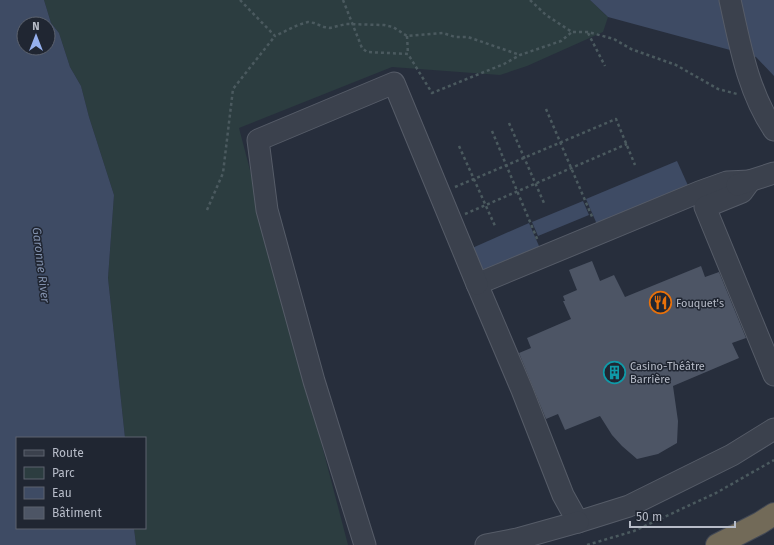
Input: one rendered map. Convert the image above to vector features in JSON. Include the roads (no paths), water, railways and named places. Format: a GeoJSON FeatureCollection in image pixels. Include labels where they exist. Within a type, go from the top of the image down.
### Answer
{"type":"FeatureCollection","features":[{"type":"Feature","properties":{"kind":"highway"},"geometry":{"type":"LineString","coordinates":[[717,545],[760,523],[774,514]]}},
{"type":"Feature","properties":{"kind":"street"},"geometry":{"type":"LineString","coordinates":[[730,0],[744,62],[755,93],[768,121],[774,130]]}},
{"type":"Feature","properties":{"kind":"street"},"geometry":{"type":"LineString","coordinates":[[365,545],[314,381],[267,210],[258,140],[394,83],[522,390],[563,495],[578,522]]}},
{"type":"Feature","properties":{"kind":"street"},"geometry":{"type":"LineString","coordinates":[[479,287],[530,270],[550,268],[605,245],[619,232],[702,199],[721,183],[750,181],[774,172]]}},
{"type":"Feature","properties":{"kind":"street"},"geometry":{"type":"LineString","coordinates":[[479,287],[545,256],[600,234],[702,199]]}},
{"type":"Feature","properties":{"kind":"street"},"geometry":{"type":"LineString","coordinates":[[702,199],[774,375]]}},
{"type":"Feature","properties":{"kind":"street"},"geometry":{"type":"LineString","coordinates":[[486,545],[524,537],[629,506],[732,455],[774,429]]}},
{"type":"Feature","properties":{"kind":"water","name":"Garonne River"},"geometry":{"type":"Polygon","coordinates":[[[0,0],[44,0],[49,16],[16,16],[16,56],[56,56],[56,29],[59,33],[70,67],[81,86],[89,117],[114,195],[108,278],[125,437],[16,437],[16,529],[134,529],[136,545],[0,545],[0,0]]]}},
{"type":"Feature","properties":{"kind":"water"},"geometry":{"type":"Polygon","coordinates":[[[590,0],[774,0],[774,76],[756,57],[608,17],[590,0]]]}},
{"type":"Feature","properties":{"kind":"water"},"geometry":{"type":"Polygon","coordinates":[[[677,161],[690,190],[599,229],[586,199],[677,161]]]}},
{"type":"Feature","properties":{"kind":"water"},"geometry":{"type":"Polygon","coordinates":[[[583,201],[589,215],[538,236],[532,222],[583,201]]]}},
{"type":"Feature","properties":{"kind":"water"},"geometry":{"type":"Polygon","coordinates":[[[529,223],[542,253],[482,278],[470,249],[529,223]]]}},
{"type":"Feature","properties":{"kind":"place","name":"Fouquet's"},"geometry":{"type":"Point","coordinates":[661,303]}},
{"type":"Feature","properties":{"kind":"place","name":"Casino-Théâtre Barrière"},"geometry":{"type":"Point","coordinates":[615,372]}}]}
